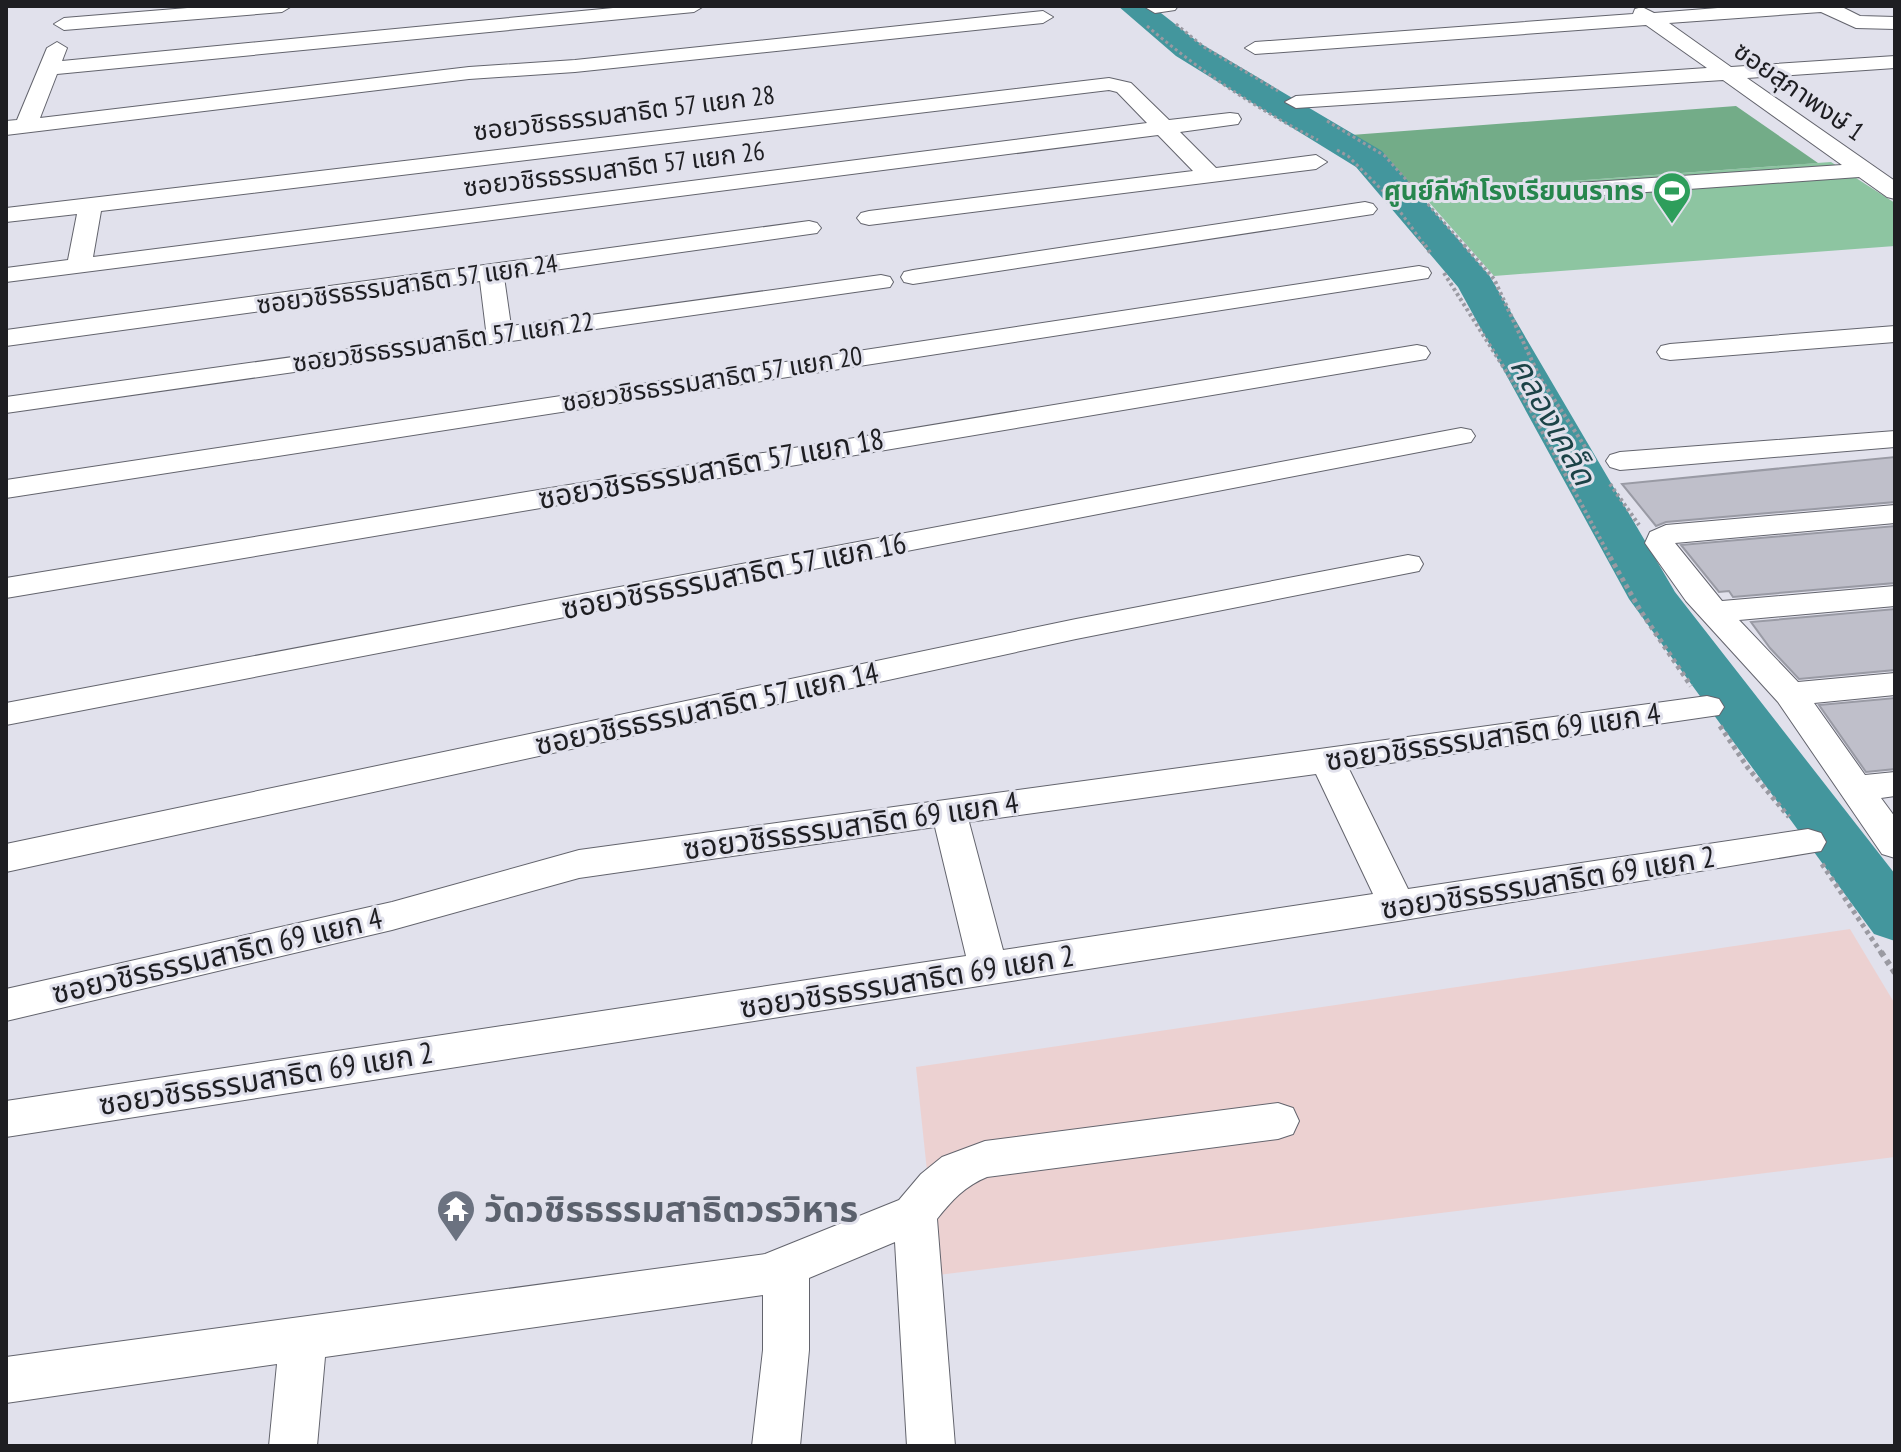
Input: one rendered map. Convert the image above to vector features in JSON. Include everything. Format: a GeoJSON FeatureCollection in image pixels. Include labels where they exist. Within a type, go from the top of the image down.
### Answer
{"type":"FeatureCollection","features":[{"type":"Feature","properties":{"kind":"street"},"geometry":{"type":"LineString","coordinates":[[16,127],[51,68],[66,15],[282,6]]}},
{"type":"Feature","properties":{"kind":"street"},"geometry":{"type":"LineString","coordinates":[[51,68],[694,6]]}},
{"type":"Feature","properties":{"kind":"street"},"geometry":{"type":"LineString","coordinates":[[1150,16],[1168,6]]}},
{"type":"Feature","properties":{"kind":"street"},"geometry":{"type":"LineString","coordinates":[[1829,9],[1863,24],[1895,23]]}},
{"type":"Feature","properties":{"kind":"street"},"geometry":{"type":"LineString","coordinates":[[1255,48],[1641,12],[1895,11]]}},
{"type":"Feature","properties":{"kind":"street","name":"ซอยสุภาพงษ์ 1"},"geometry":{"type":"LineString","coordinates":[[1641,12],[1894,191]]}},
{"type":"Feature","properties":{"kind":"street"},"geometry":{"type":"LineString","coordinates":[[16,127],[469,73],[590,64],[1043,17]]}},
{"type":"Feature","properties":{"kind":"street"},"geometry":{"type":"LineString","coordinates":[[1296,102],[1895,62]]}},
{"type":"Feature","properties":{"kind":"street","name":"ซอยวชิรธรรมสาธิต 57 แยก 28"},"geometry":{"type":"LineString","coordinates":[[6,215],[1109,84],[1124,87],[1212,177]]}},
{"type":"Feature","properties":{"kind":"street","name":"ซอยวชิรธรรมสาธิต 57 แยก 26"},"geometry":{"type":"LineString","coordinates":[[6,275],[1230,119]]}},
{"type":"Feature","properties":{"kind":"street"},"geometry":{"type":"LineString","coordinates":[[646,138],[665,192]]}},
{"type":"Feature","properties":{"kind":"street"},"geometry":{"type":"LineString","coordinates":[[869,218],[1291,167],[1324,151]]}},
{"type":"Feature","properties":{"kind":"street"},"geometry":{"type":"LineString","coordinates":[[1291,167],[1339,215]]}},
{"type":"Feature","properties":{"kind":"street"},"geometry":{"type":"LineString","coordinates":[[1534,193],[1589,189],[1621,200],[1642,201],[1653,198],[1650,184],[1862,170]]}},
{"type":"Feature","properties":{"kind":"street"},"geometry":{"type":"LineString","coordinates":[[79,266],[90,205]]}},
{"type":"Feature","properties":{"kind":"street"},"geometry":{"type":"LineString","coordinates":[[913,277],[1365,209]]}},
{"type":"Feature","properties":{"kind":"street","name":"ซอยวชิรธรรมสาธิต 57 แยก 24"},"geometry":{"type":"LineString","coordinates":[[6,338],[809,228]]}},
{"type":"Feature","properties":{"kind":"street"},"geometry":{"type":"LineString","coordinates":[[491,273],[499,334]]}},
{"type":"Feature","properties":{"kind":"street","name":"ซอยวชิรธรรมสาธิต 57 แยก 20"},"geometry":{"type":"LineString","coordinates":[[6,489],[1419,273]]}},
{"type":"Feature","properties":{"kind":"street","name":"ซอยวชิรธรรมสาธิต 57 แยก 22"},"geometry":{"type":"LineString","coordinates":[[6,405],[881,282]]}},
{"type":"Feature","properties":{"kind":"street"},"geometry":{"type":"LineString","coordinates":[[1670,352],[1895,334]]}},
{"type":"Feature","properties":{"kind":"street","name":"ซอยวชิรธรรมสาธิต 57 แยก 18"},"geometry":{"type":"LineString","coordinates":[[6,588],[1417,353]]}},
{"type":"Feature","properties":{"kind":"street","name":"ซอยวชิรธรรมสาธิต 57 แยก 16"},"geometry":{"type":"LineString","coordinates":[[6,714],[1461,436]]}},
{"type":"Feature","properties":{"kind":"street"},"geometry":{"type":"LineString","coordinates":[[1606,466],[1895,439]]}},
{"type":"Feature","properties":{"kind":"street"},"geometry":{"type":"LineString","coordinates":[[1895,514],[1666,534],[1660,543],[1697,594],[1790,694],[1895,845]]}},
{"type":"Feature","properties":{"kind":"street","name":"ซอยวชิรธรรมสาธิต 57 แยก 14"},"geometry":{"type":"LineString","coordinates":[[6,858],[1076,629],[1408,564]]}},
{"type":"Feature","properties":{"kind":"street"},"geometry":{"type":"LineString","coordinates":[[1714,612],[1895,596]]}},
{"type":"Feature","properties":{"kind":"street"},"geometry":{"type":"LineString","coordinates":[[1790,694],[1895,684]]}},
{"type":"Feature","properties":{"kind":"street","name":"ซอยวชิรธรรมสาธิต 69 แยก 4"},"geometry":{"type":"LineString","coordinates":[[6,1005],[392,916],[545,871],[1707,707]]}},
{"type":"Feature","properties":{"kind":"street"},"geometry":{"type":"LineString","coordinates":[[1327,760],[1398,907]]}},
{"type":"Feature","properties":{"kind":"street"},"geometry":{"type":"LineString","coordinates":[[1856,789],[1895,784]]}},
{"type":"Feature","properties":{"kind":"street"},"geometry":{"type":"LineString","coordinates":[[949,813],[989,970]]}},
{"type":"Feature","properties":{"kind":"street","name":"ซอยวชิรธรรมสาธิต 69 แยก 2"},"geometry":{"type":"LineString","coordinates":[[6,1119],[1808,842]]}},
{"type":"Feature","properties":{"kind":"street"},"geometry":{"type":"LineString","coordinates":[[6,1380],[303,1341],[766,1274],[786,1269],[915,1214],[936,1187],[957,1170],[985,1159],[1278,1121]]}},
{"type":"Feature","properties":{"kind":"street"},"geometry":{"type":"LineString","coordinates":[[915,1214],[931,1446]]}},
{"type":"Feature","properties":{"kind":"street"},"geometry":{"type":"LineString","coordinates":[[776,1446],[786,1350],[786,1269]]}},
{"type":"Feature","properties":{"kind":"street"},"geometry":{"type":"LineString","coordinates":[[293,1446],[303,1341]]}},
{"type":"Feature","properties":{"kind":"path"},"geometry":{"type":"LineString","coordinates":[[1150,16],[1385,156],[1494,279],[1540,378],[1606,466],[1646,535]]}},
{"type":"Feature","properties":{"kind":"path"},"geometry":{"type":"LineString","coordinates":[[1150,16],[1180,54],[1324,151],[1348,156],[1394,203],[1508,370],[1622,582],[1667,654],[1748,768],[1808,842],[1895,973]]}},
{"type":"Feature","properties":{"kind":"shaded area"},"geometry":{"type":"Polygon","coordinates":[[[1850,929],[1895,1004],[1895,1157],[938,1275],[916,1067],[1850,929]]]}},
{"type":"Feature","properties":{"kind":"green space"},"geometry":{"type":"Polygon","coordinates":[[[1736,106],[1818,163],[1420,192],[1396,184],[1373,157],[1338,136],[1736,106]]]}},
{"type":"Feature","properties":{"kind":"green space","name":"ศูนย์กีฬาโรงเรียนนราทร"},"geometry":{"type":"Polygon","coordinates":[[[1831,162],[1895,203],[1895,246],[1494,276],[1420,192],[1831,162]]]}},
{"type":"Feature","properties":{"kind":"building"},"geometry":{"type":"Polygon","coordinates":[[[1895,457],[1895,502],[1666,522],[1656,526],[1622,484],[1895,457]]]}},
{"type":"Feature","properties":{"kind":"building"},"geometry":{"type":"Polygon","coordinates":[[[1895,526],[1895,583],[1733,597],[1729,591],[1719,592],[1681,545],[1895,526]]]}},
{"type":"Feature","properties":{"kind":"building"},"geometry":{"type":"Polygon","coordinates":[[[1895,609],[1895,670],[1799,679],[1751,622],[1895,609]]]}},
{"type":"Feature","properties":{"kind":"building"},"geometry":{"type":"Polygon","coordinates":[[[1895,698],[1895,769],[1866,772],[1819,705],[1895,698]]]}},
{"type":"Feature","properties":{"kind":"waterway","name":"คลองเคล็ด"},"geometry":{"type":"LineString","coordinates":[[1133,6],[1187,49],[1369,159],[1475,283],[1654,599],[1895,918]]}},
{"type":"Feature","properties":{"kind":"place","name":"ศูนย์กีฬาโรงเรียนนราทร"},"geometry":{"type":"Point","coordinates":[1672,225]}},
{"type":"Feature","properties":{"kind":"place","name":"วัดวชิรธรรมสาธิตวรวิหาร"},"geometry":{"type":"Point","coordinates":[456,1243]}}]}
